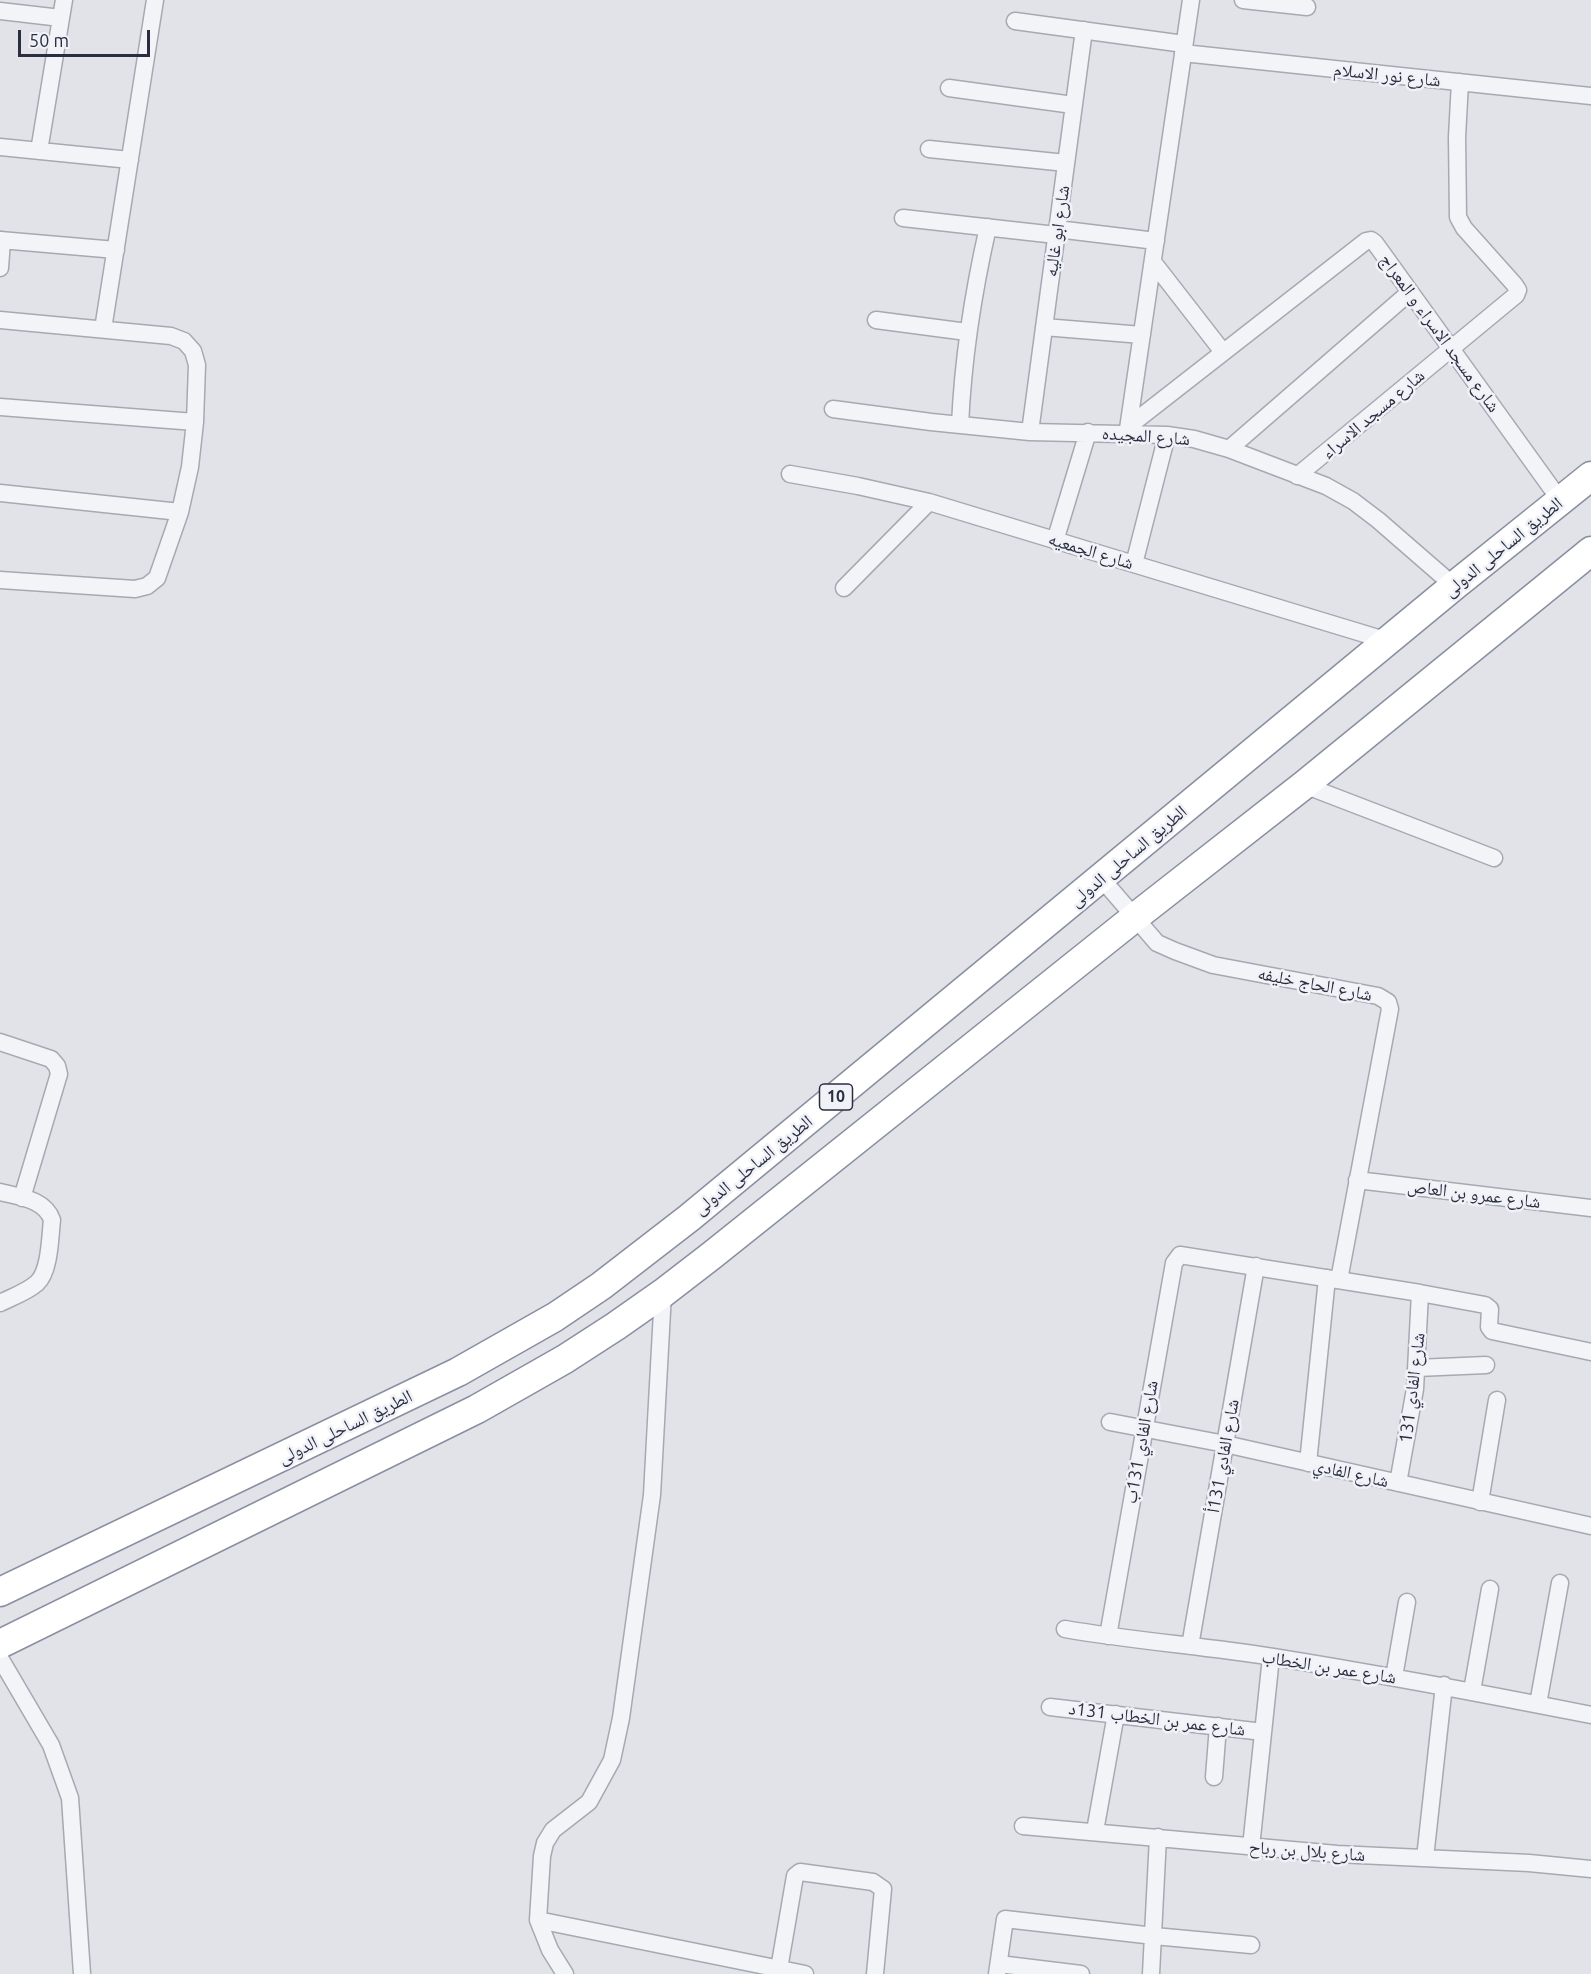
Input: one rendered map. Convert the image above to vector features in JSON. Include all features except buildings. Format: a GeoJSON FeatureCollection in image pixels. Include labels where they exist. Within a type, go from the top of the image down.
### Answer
{"type":"FeatureCollection","features":[{"type":"Feature","properties":{"kind":"highway","name":"الطريق الساحلى الدولى"},"geometry":{"type":"LineString","coordinates":[[0,1592],[448,1377],[555,1317],[601,1286],[654,1246],[1454,586],[1591,476]]}},
{"type":"Feature","properties":{"kind":"highway","name":"10"},"geometry":{"type":"LineString","coordinates":[[0,1644],[477,1409],[565,1359],[663,1293],[1304,785],[1591,551]]}},
{"type":"Feature","properties":{"kind":"street"},"geometry":{"type":"LineString","coordinates":[[39,151],[64,0]]}},
{"type":"Feature","properties":{"kind":"street"},"geometry":{"type":"LineString","coordinates":[[104,329],[154,0]]}},
{"type":"Feature","properties":{"kind":"street"},"geometry":{"type":"LineString","coordinates":[[1128,429],[1191,0]]}},
{"type":"Feature","properties":{"kind":"street"},"geometry":{"type":"LineString","coordinates":[[1243,0],[1307,7]]}},
{"type":"Feature","properties":{"kind":"street"},"geometry":{"type":"LineString","coordinates":[[0,11],[61,18]]}},
{"type":"Feature","properties":{"kind":"street","name":"شارع نور الاسلام"},"geometry":{"type":"LineString","coordinates":[[1015,21],[1084,30],[1184,48],[1591,96]]}},
{"type":"Feature","properties":{"kind":"street","name":"شارع ابو غاليه"},"geometry":{"type":"LineString","coordinates":[[1030,432],[1084,30]]}},
{"type":"Feature","properties":{"kind":"street","name":"شارع مسجد الاسراء"},"geometry":{"type":"LineString","coordinates":[[1297,476],[1513,298],[1518,290],[1464,228],[1458,217],[1456,137],[1460,82]]}},
{"type":"Feature","properties":{"kind":"street"},"geometry":{"type":"LineString","coordinates":[[949,88],[1073,105]]}},
{"type":"Feature","properties":{"kind":"street"},"geometry":{"type":"LineString","coordinates":[[0,147],[130,160]]}},
{"type":"Feature","properties":{"kind":"street"},"geometry":{"type":"LineString","coordinates":[[929,149],[1066,164]]}},
{"type":"Feature","properties":{"kind":"street"},"geometry":{"type":"LineString","coordinates":[[903,218],[1156,241]]}},
{"type":"Feature","properties":{"kind":"street"},"geometry":{"type":"LineString","coordinates":[[960,425],[967,332],[988,227]]}},
{"type":"Feature","properties":{"kind":"street"},"geometry":{"type":"LineString","coordinates":[[0,268],[1,240],[116,250]]}},
{"type":"Feature","properties":{"kind":"street","name":"شارع مسجد الاسراء و المعراج"},"geometry":{"type":"LineString","coordinates":[[1128,429],[1368,240],[1375,243],[1560,501]]}},
{"type":"Feature","properties":{"kind":"street"},"geometry":{"type":"LineString","coordinates":[[1153,262],[1223,352]]}},
{"type":"Feature","properties":{"kind":"street"},"geometry":{"type":"LineString","coordinates":[[1229,448],[1410,292]]}},
{"type":"Feature","properties":{"kind":"street"},"geometry":{"type":"LineString","coordinates":[[876,320],[967,332]]}},
{"type":"Feature","properties":{"kind":"street"},"geometry":{"type":"LineString","coordinates":[[0,321],[171,336],[184,341],[193,351],[197,365],[195,422],[190,467],[180,512],[157,578],[147,586],[135,589],[0,580]]}},
{"type":"Feature","properties":{"kind":"street"},"geometry":{"type":"LineString","coordinates":[[1044,327],[1142,335]]}},
{"type":"Feature","properties":{"kind":"street"},"geometry":{"type":"LineString","coordinates":[[0,406],[195,422]]}},
{"type":"Feature","properties":{"kind":"street","name":"شارع المجيده"},"geometry":{"type":"LineString","coordinates":[[833,409],[1030,432],[1128,429],[1194,439],[1229,448],[1326,486],[1353,501],[1454,586]]}},
{"type":"Feature","properties":{"kind":"street"},"geometry":{"type":"LineString","coordinates":[[1055,541],[1088,432]]}},
{"type":"Feature","properties":{"kind":"street"},"geometry":{"type":"LineString","coordinates":[[1134,564],[1167,435]]}},
{"type":"Feature","properties":{"kind":"street","name":"شارع الجمعيه"},"geometry":{"type":"LineString","coordinates":[[790,474],[929,502],[1388,641]]}},
{"type":"Feature","properties":{"kind":"street"},"geometry":{"type":"LineString","coordinates":[[0,493],[180,512]]}},
{"type":"Feature","properties":{"kind":"street"},"geometry":{"type":"LineString","coordinates":[[844,588],[929,502]]}},
{"type":"Feature","properties":{"kind":"street"},"geometry":{"type":"LineString","coordinates":[[1304,785],[1494,858]]}},
{"type":"Feature","properties":{"kind":"street","name":"شارع الحاج خليفه"},"geometry":{"type":"LineString","coordinates":[[1101,878],[1157,943],[1213,965],[1378,996],[1386,1000],[1390,1009],[1357,1180],[1333,1279],[1308,1463]]}},
{"type":"Feature","properties":{"kind":"street"},"geometry":{"type":"LineString","coordinates":[[0,1042],[51,1059],[57,1066],[59,1074],[22,1198]]}},
{"type":"Feature","properties":{"kind":"street","name":"شارع عمرو بن العاص"},"geometry":{"type":"LineString","coordinates":[[1357,1180],[1591,1208]]}},
{"type":"Feature","properties":{"kind":"street"},"geometry":{"type":"LineString","coordinates":[[0,1192],[38,1203],[50,1213],[52,1220],[45,1270],[41,1278],[31,1287],[0,1303]]}},
{"type":"Feature","properties":{"kind":"street","name":"شارع الفادي 131ب"},"geometry":{"type":"LineString","coordinates":[[1108,1636],[1174,1263],[1177,1257],[1185,1255],[1256,1266]]}},
{"type":"Feature","properties":{"kind":"street"},"geometry":{"type":"LineString","coordinates":[[1256,1266],[1488,1306],[1489,1328],[1492,1331],[1591,1352]]}},
{"type":"Feature","properties":{"kind":"street","name":"شارع الفادي 131أ"},"geometry":{"type":"LineString","coordinates":[[1190,1646],[1256,1266]]}},
{"type":"Feature","properties":{"kind":"street"},"geometry":{"type":"LineString","coordinates":[[565,1974],[550,1950],[537,1920],[542,1856],[545,1843],[553,1830],[589,1802],[612,1760],[621,1718],[652,1496],[663,1293]]}},
{"type":"Feature","properties":{"kind":"street","name":"شارع الفادي 131"},"geometry":{"type":"LineString","coordinates":[[1398,1483],[1417,1368],[1420,1293]]}},
{"type":"Feature","properties":{"kind":"street"},"geometry":{"type":"LineString","coordinates":[[1417,1368],[1486,1365]]}},
{"type":"Feature","properties":{"kind":"street"},"geometry":{"type":"LineString","coordinates":[[1480,1502],[1497,1400]]}},
{"type":"Feature","properties":{"kind":"street","name":"شارع الفادي"},"geometry":{"type":"LineString","coordinates":[[1110,1422],[1225,1444],[1591,1527]]}},
{"type":"Feature","properties":{"kind":"street"},"geometry":{"type":"LineString","coordinates":[[1538,1704],[1560,1583]]}},
{"type":"Feature","properties":{"kind":"street"},"geometry":{"type":"LineString","coordinates":[[1472,1691],[1490,1589]]}},
{"type":"Feature","properties":{"kind":"street"},"geometry":{"type":"LineString","coordinates":[[1394,1677],[1407,1602]]}},
{"type":"Feature","properties":{"kind":"street","name":"شارع عمر بن الخطاب"},"geometry":{"type":"LineString","coordinates":[[1065,1629],[1271,1657],[1444,1685],[1591,1715]]}},
{"type":"Feature","properties":{"kind":"street"},"geometry":{"type":"LineString","coordinates":[[1251,1847],[1271,1657]]}},
{"type":"Feature","properties":{"kind":"street"},"geometry":{"type":"LineString","coordinates":[[0,1659],[51,1745],[70,1798],[82,1974]]}},
{"type":"Feature","properties":{"kind":"street"},"geometry":{"type":"LineString","coordinates":[[1425,1858],[1444,1685]]}},
{"type":"Feature","properties":{"kind":"street","name":"شارع عمر بن الخطاب 131د"},"geometry":{"type":"LineString","coordinates":[[1050,1707],[1263,1732]]}},
{"type":"Feature","properties":{"kind":"street"},"geometry":{"type":"LineString","coordinates":[[1095,1831],[1116,1714]]}},
{"type":"Feature","properties":{"kind":"street"},"geometry":{"type":"LineString","coordinates":[[1214,1778],[1218,1726]]}},
{"type":"Feature","properties":{"kind":"street","name":"شارع بلال بن رباح"},"geometry":{"type":"LineString","coordinates":[[1023,1826],[1337,1854],[1529,1863],[1591,1869]]}},
{"type":"Feature","properties":{"kind":"street"},"geometry":{"type":"LineString","coordinates":[[1151,1974],[1158,1837]]}},
{"type":"Feature","properties":{"kind":"street"},"geometry":{"type":"LineString","coordinates":[[779,1969],[795,1876],[800,1872],[873,1882],[884,1889],[875,1974]]}},
{"type":"Feature","properties":{"kind":"street"},"geometry":{"type":"LineString","coordinates":[[1081,1974],[998,1969],[1005,1918],[1251,1945]]}},
{"type":"Feature","properties":{"kind":"street"},"geometry":{"type":"LineString","coordinates":[[537,1920],[805,1974]]}}]}
